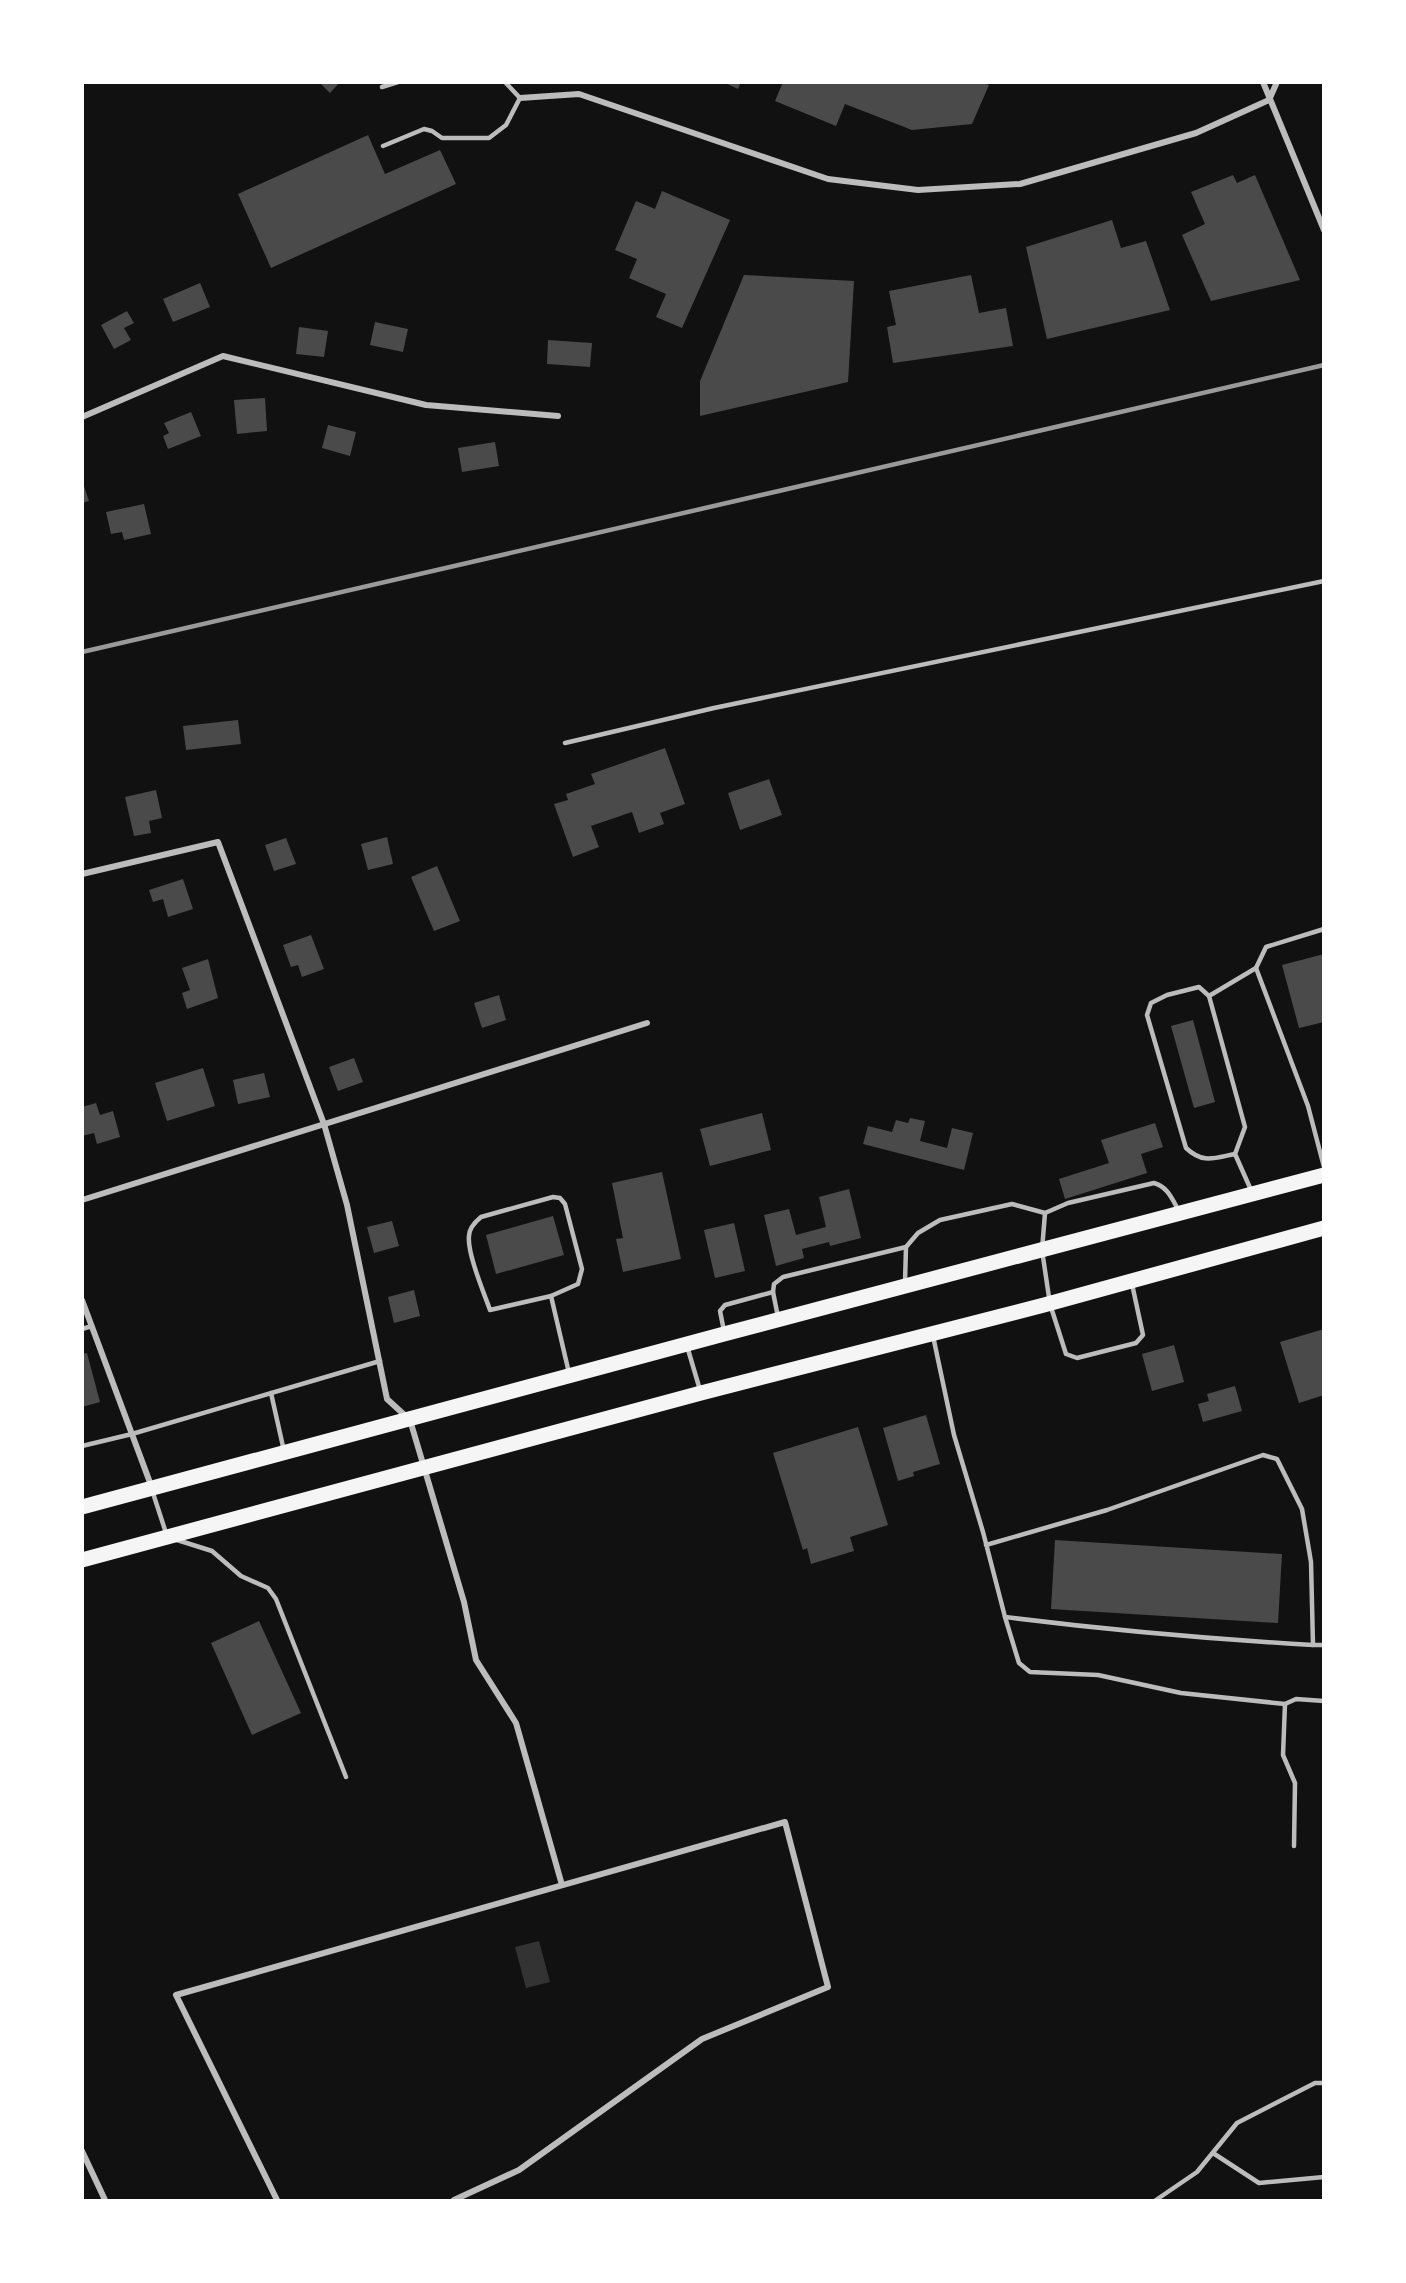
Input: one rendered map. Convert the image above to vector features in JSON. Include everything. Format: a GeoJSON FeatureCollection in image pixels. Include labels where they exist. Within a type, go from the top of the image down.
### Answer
{"type":"FeatureCollection","features":[{"type":"Feature","properties":{"kind":"main road"},"geometry":{"type":"LineString","coordinates":[[82,1508],[778,1319],[1323,1175]]}},
{"type":"Feature","properties":{"kind":"main road"},"geometry":{"type":"LineString","coordinates":[[82,1560],[701,1393],[1050,1304],[1323,1228]]}},
{"type":"Feature","properties":{"kind":"street"},"geometry":{"type":"LineString","coordinates":[[1263,82],[1323,230]]}},
{"type":"Feature","properties":{"kind":"street"},"geometry":{"type":"LineString","coordinates":[[520,98],[579,94],[828,179],[918,190],[1020,184],[1196,133],[1269,99],[1277,82]]}},
{"type":"Feature","properties":{"kind":"street"},"geometry":{"type":"LineString","coordinates":[[82,417],[223,356],[426,405],[558,416]]}},
{"type":"Feature","properties":{"kind":"street"},"geometry":{"type":"LineString","coordinates":[[82,874],[218,842],[324,1124],[347,1204],[387,1399],[410,1420],[464,1602],[476,1660],[516,1723],[562,1885]]}},
{"type":"Feature","properties":{"kind":"street"},"geometry":{"type":"LineString","coordinates":[[82,1200],[646,1023]]}},
{"type":"Feature","properties":{"kind":"street"},"geometry":{"type":"LineString","coordinates":[[82,1300],[152,1489]]}},
{"type":"Feature","properties":{"kind":"street"},"geometry":{"type":"LineString","coordinates":[[277,2200],[176,1995],[785,1822],[828,1987],[702,2039],[519,2170],[454,2200]]}},
{"type":"Feature","properties":{"kind":"street"},"geometry":{"type":"LineString","coordinates":[[82,2151],[105,2200]]}},
{"type":"Feature","properties":{"kind":"lane"},"geometry":{"type":"LineString","coordinates":[[382,87],[398,82]]}},
{"type":"Feature","properties":{"kind":"lane"},"geometry":{"type":"LineString","coordinates":[[383,146],[424,129],[442,138],[489,138],[506,125],[520,98],[505,82]]}},
{"type":"Feature","properties":{"kind":"lane"},"geometry":{"type":"LineString","coordinates":[[565,743],[714,708],[1323,581]]}},
{"type":"Feature","properties":{"kind":"lane"},"geometry":{"type":"LineString","coordinates":[[1209,996],[1256,968],[1266,946],[1323,929]]}},
{"type":"Feature","properties":{"kind":"lane"},"geometry":{"type":"LineString","coordinates":[[1256,968],[1308,1106],[1323,1167]]}},
{"type":"Feature","properties":{"kind":"lane"},"geometry":{"type":"LineString","coordinates":[[1235,1154],[1207,1159],[1196,1157],[1186,1148],[1148,1015],[1151,1003],[1167,995],[1199,987],[1209,996],[1245,1127],[1235,1154],[1253,1194]]}},
{"type":"Feature","properties":{"kind":"lane"},"geometry":{"type":"LineString","coordinates":[[778,1319],[773,1292],[774,1284],[783,1277],[906,1247],[918,1233],[940,1220],[1012,1204],[1045,1213],[1068,1203],[1154,1183],[1161,1185],[1167,1191],[1180,1213]]}},
{"type":"Feature","properties":{"kind":"lane"},"geometry":{"type":"LineString","coordinates":[[553,1197],[560,1198],[565,1204],[582,1269],[578,1284],[551,1296],[490,1310],[470,1246],[468,1235],[474,1223],[482,1217],[553,1197]]}},
{"type":"Feature","properties":{"kind":"lane"},"geometry":{"type":"LineString","coordinates":[[1045,1213],[1042,1250],[1050,1304],[1066,1354],[1077,1358],[1136,1343],[1143,1335],[1132,1281]]}},
{"type":"Feature","properties":{"kind":"lane"},"geometry":{"type":"LineString","coordinates":[[905,1286],[906,1247]]}},
{"type":"Feature","properties":{"kind":"lane"},"geometry":{"type":"LineString","coordinates":[[724,1334],[720,1311],[724,1305],[773,1292]]}},
{"type":"Feature","properties":{"kind":"lane"},"geometry":{"type":"LineString","coordinates":[[551,1296],[570,1376]]}},
{"type":"Feature","properties":{"kind":"lane"},"geometry":{"type":"LineString","coordinates":[[82,1329],[92,1326]]}},
{"type":"Feature","properties":{"kind":"lane"},"geometry":{"type":"LineString","coordinates":[[933,1334],[954,1435],[1019,1664],[1030,1672],[1098,1676],[1180,1693],[1285,1704],[1296,1699],[1323,1701]]}},
{"type":"Feature","properties":{"kind":"lane"},"geometry":{"type":"LineString","coordinates":[[687,1344],[701,1393]]}},
{"type":"Feature","properties":{"kind":"lane"},"geometry":{"type":"LineString","coordinates":[[82,1446],[132,1434],[380,1361]]}},
{"type":"Feature","properties":{"kind":"lane"},"geometry":{"type":"LineString","coordinates":[[271,1393],[285,1454]]}},
{"type":"Feature","properties":{"kind":"lane"},"geometry":{"type":"LineString","coordinates":[[986,1545],[1107,1509],[1263,1455],[1276,1459],[1302,1509],[1311,1562],[1313,1645]]}},
{"type":"Feature","properties":{"kind":"lane"},"geometry":{"type":"LineString","coordinates":[[152,1489],[167,1537],[212,1551],[241,1576],[268,1588],[276,1599],[346,1777]]}},
{"type":"Feature","properties":{"kind":"lane"},"geometry":{"type":"LineString","coordinates":[[1005,1617],[1082,1627],[1240,1641],[1323,1645]]}},
{"type":"Feature","properties":{"kind":"lane"},"geometry":{"type":"LineString","coordinates":[[1285,1704],[1283,1755],[1295,1783],[1294,1846]]}},
{"type":"Feature","properties":{"kind":"lane"},"geometry":{"type":"LineString","coordinates":[[1156,2200],[1197,2172],[1237,2123],[1316,2083],[1323,2083]]}},
{"type":"Feature","properties":{"kind":"lane"},"geometry":{"type":"LineString","coordinates":[[1213,2153],[1259,2183],[1323,2177]]}},
{"type":"Feature","properties":{"kind":"shaded area"},"geometry":{"type":"Polygon","coordinates":[[[539,1941],[550,1982],[526,1988],[515,1947],[539,1941]]]}},
{"type":"Feature","properties":{"kind":"building"},"geometry":{"type":"Polygon","coordinates":[[[319,82],[340,82],[330,93],[319,82]]]}},
{"type":"Feature","properties":{"kind":"building"},"geometry":{"type":"Polygon","coordinates":[[[723,82],[741,82],[738,89],[723,82]]]}},
{"type":"Feature","properties":{"kind":"building"},"geometry":{"type":"Polygon","coordinates":[[[783,82],[982,82],[989,85],[972,124],[912,130],[845,104],[836,126],[775,101],[783,82]]]}},
{"type":"Feature","properties":{"kind":"building"},"geometry":{"type":"Polygon","coordinates":[[[368,135],[385,174],[440,150],[456,184],[271,268],[238,194],[368,135]]]}},
{"type":"Feature","properties":{"kind":"building"},"geometry":{"type":"Polygon","coordinates":[[[1233,175],[1237,183],[1255,175],[1300,280],[1211,301],[1182,235],[1205,224],[1191,192],[1233,175]]]}},
{"type":"Feature","properties":{"kind":"building"},"geometry":{"type":"Polygon","coordinates":[[[662,191],[730,220],[682,328],[656,317],[666,294],[629,278],[637,259],[615,250],[636,201],[655,209],[662,191]]]}},
{"type":"Feature","properties":{"kind":"building"},"geometry":{"type":"Polygon","coordinates":[[[1112,220],[1121,248],[1146,241],[1170,310],[1047,339],[1026,247],[1112,220]]]}},
{"type":"Feature","properties":{"kind":"building"},"geometry":{"type":"Polygon","coordinates":[[[744,275],[854,281],[848,382],[700,416],[700,381],[744,275]]]}},
{"type":"Feature","properties":{"kind":"building"},"geometry":{"type":"Polygon","coordinates":[[[971,275],[979,313],[1006,308],[1013,346],[893,363],[887,327],[896,325],[889,291],[971,275]]]}},
{"type":"Feature","properties":{"kind":"building"},"geometry":{"type":"Polygon","coordinates":[[[200,283],[210,307],[173,322],[163,299],[200,283]]]}},
{"type":"Feature","properties":{"kind":"building"},"geometry":{"type":"Polygon","coordinates":[[[127,311],[134,323],[124,328],[131,340],[114,349],[101,325],[127,311]]]}},
{"type":"Feature","properties":{"kind":"building"},"geometry":{"type":"Polygon","coordinates":[[[375,322],[408,329],[403,352],[370,345],[375,322]]]}},
{"type":"Feature","properties":{"kind":"building"},"geometry":{"type":"Polygon","coordinates":[[[299,327],[328,331],[324,357],[296,354],[299,327]]]}},
{"type":"Feature","properties":{"kind":"building"},"geometry":{"type":"Polygon","coordinates":[[[548,340],[592,343],[590,367],[547,364],[548,340]]]}},
{"type":"Feature","properties":{"kind":"building"},"geometry":{"type":"Polygon","coordinates":[[[265,398],[267,431],[237,434],[234,400],[265,398]]]}},
{"type":"Feature","properties":{"kind":"building"},"geometry":{"type":"Polygon","coordinates":[[[191,412],[201,436],[168,449],[163,436],[169,433],[164,423],[191,412]]]}},
{"type":"Feature","properties":{"kind":"building"},"geometry":{"type":"Polygon","coordinates":[[[328,425],[356,432],[350,456],[322,448],[328,425]]]}},
{"type":"Feature","properties":{"kind":"building"},"geometry":{"type":"Polygon","coordinates":[[[495,442],[499,466],[462,472],[458,448],[495,442]]]}},
{"type":"Feature","properties":{"kind":"building"},"geometry":{"type":"Polygon","coordinates":[[[82,480],[89,501],[82,503],[82,480]]]}},
{"type":"Feature","properties":{"kind":"building"},"geometry":{"type":"Polygon","coordinates":[[[144,504],[151,534],[124,540],[122,532],[111,534],[106,512],[144,504]]]}},
{"type":"Feature","properties":{"kind":"building"},"geometry":{"type":"Polygon","coordinates":[[[238,720],[241,744],[186,750],[183,726],[238,720]]]}},
{"type":"Feature","properties":{"kind":"building"},"geometry":{"type":"Polygon","coordinates":[[[665,748],[685,804],[660,813],[664,824],[639,833],[632,812],[591,826],[599,847],[573,857],[554,804],[568,800],[566,794],[595,784],[591,774],[665,748]]]}},
{"type":"Feature","properties":{"kind":"building"},"geometry":{"type":"Polygon","coordinates":[[[769,779],[782,815],[740,830],[728,793],[769,779]]]}},
{"type":"Feature","properties":{"kind":"building"},"geometry":{"type":"Polygon","coordinates":[[[156,790],[162,818],[149,821],[151,833],[134,836],[125,797],[156,790]]]}},
{"type":"Feature","properties":{"kind":"building"},"geometry":{"type":"Polygon","coordinates":[[[387,837],[393,864],[368,870],[361,844],[387,837]]]}},
{"type":"Feature","properties":{"kind":"building"},"geometry":{"type":"Polygon","coordinates":[[[286,838],[296,864],[274,871],[265,845],[286,838]]]}},
{"type":"Feature","properties":{"kind":"building"},"geometry":{"type":"Polygon","coordinates":[[[437,866],[460,921],[434,931],[411,877],[437,866]]]}},
{"type":"Feature","properties":{"kind":"building"},"geometry":{"type":"Polygon","coordinates":[[[183,879],[193,909],[168,917],[163,899],[153,902],[149,890],[183,879]]]}},
{"type":"Feature","properties":{"kind":"building"},"geometry":{"type":"Polygon","coordinates":[[[311,935],[324,969],[302,977],[298,965],[291,967],[283,945],[311,935]]]}},
{"type":"Feature","properties":{"kind":"building"},"geometry":{"type":"Polygon","coordinates":[[[1324,954],[1324,1022],[1299,1028],[1282,965],[1324,954]]]}},
{"type":"Feature","properties":{"kind":"building"},"geometry":{"type":"Polygon","coordinates":[[[208,959],[218,998],[187,1009],[182,993],[190,990],[182,968],[208,959]]]}},
{"type":"Feature","properties":{"kind":"building"},"geometry":{"type":"Polygon","coordinates":[[[499,995],[506,1020],[482,1028],[474,1003],[499,995]]]}},
{"type":"Feature","properties":{"kind":"building"},"geometry":{"type":"Polygon","coordinates":[[[1193,1020],[1215,1102],[1194,1108],[1171,1026],[1193,1020]]]}},
{"type":"Feature","properties":{"kind":"building"},"geometry":{"type":"Polygon","coordinates":[[[354,1058],[363,1082],[338,1091],[329,1067],[354,1058]]]}},
{"type":"Feature","properties":{"kind":"building"},"geometry":{"type":"Polygon","coordinates":[[[203,1068],[215,1106],[167,1121],[155,1083],[203,1068]]]}},
{"type":"Feature","properties":{"kind":"building"},"geometry":{"type":"Polygon","coordinates":[[[264,1073],[270,1097],[238,1104],[233,1080],[264,1073]]]}},
{"type":"Feature","properties":{"kind":"building"},"geometry":{"type":"Polygon","coordinates":[[[96,1103],[100,1115],[113,1111],[120,1137],[97,1144],[94,1133],[82,1136],[82,1107],[96,1103]]]}},
{"type":"Feature","properties":{"kind":"building"},"geometry":{"type":"Polygon","coordinates":[[[762,1113],[771,1150],[710,1166],[700,1129],[762,1113]]]}},
{"type":"Feature","properties":{"kind":"building"},"geometry":{"type":"Polygon","coordinates":[[[910,1118],[925,1121],[920,1141],[947,1148],[952,1128],[973,1133],[964,1170],[863,1144],[868,1126],[892,1132],[896,1120],[908,1123],[910,1118]]]}},
{"type":"Feature","properties":{"kind":"building"},"geometry":{"type":"Polygon","coordinates":[[[1155,1123],[1163,1147],[1141,1154],[1147,1173],[1065,1199],[1059,1179],[1109,1163],[1101,1140],[1155,1123]]]}},
{"type":"Feature","properties":{"kind":"building"},"geometry":{"type":"Polygon","coordinates":[[[662,1172],[681,1259],[623,1272],[616,1239],[623,1238],[612,1183],[662,1172]]]}},
{"type":"Feature","properties":{"kind":"building"},"geometry":{"type":"Polygon","coordinates":[[[849,1189],[861,1238],[830,1246],[829,1242],[802,1249],[804,1258],[776,1266],[764,1215],[789,1209],[796,1235],[826,1227],[819,1197],[849,1189]]]}},
{"type":"Feature","properties":{"kind":"building"},"geometry":{"type":"Polygon","coordinates":[[[553,1216],[564,1255],[496,1274],[486,1235],[553,1216]]]}},
{"type":"Feature","properties":{"kind":"building"},"geometry":{"type":"Polygon","coordinates":[[[392,1221],[399,1246],[374,1253],[367,1227],[392,1221]]]}},
{"type":"Feature","properties":{"kind":"building"},"geometry":{"type":"Polygon","coordinates":[[[734,1223],[745,1271],[715,1278],[704,1230],[734,1223]]]}},
{"type":"Feature","properties":{"kind":"building"},"geometry":{"type":"Polygon","coordinates":[[[414,1290],[420,1316],[394,1323],[388,1297],[414,1290]]]}},
{"type":"Feature","properties":{"kind":"building"},"geometry":{"type":"Polygon","coordinates":[[[1324,1329],[1324,1395],[1299,1403],[1280,1342],[1324,1329]]]}},
{"type":"Feature","properties":{"kind":"building"},"geometry":{"type":"Polygon","coordinates":[[[1174,1345],[1184,1382],[1152,1391],[1142,1354],[1174,1345]]]}},
{"type":"Feature","properties":{"kind":"building"},"geometry":{"type":"Polygon","coordinates":[[[87,1353],[100,1402],[82,1407],[82,1354],[87,1353]]]}},
{"type":"Feature","properties":{"kind":"building"},"geometry":{"type":"Polygon","coordinates":[[[1235,1386],[1242,1411],[1203,1422],[1198,1404],[1209,1401],[1207,1394],[1235,1386]]]}},
{"type":"Feature","properties":{"kind":"building"},"geometry":{"type":"Polygon","coordinates":[[[926,1415],[940,1464],[913,1472],[914,1476],[898,1481],[883,1428],[926,1415]]]}},
{"type":"Feature","properties":{"kind":"building"},"geometry":{"type":"Polygon","coordinates":[[[858,1427],[888,1525],[850,1537],[854,1551],[811,1564],[807,1548],[803,1550],[773,1453],[858,1427]]]}},
{"type":"Feature","properties":{"kind":"building"},"geometry":{"type":"Polygon","coordinates":[[[1055,1540],[1282,1554],[1278,1623],[1051,1609],[1055,1540]]]}},
{"type":"Feature","properties":{"kind":"building"},"geometry":{"type":"Polygon","coordinates":[[[259,1621],[301,1713],[252,1735],[211,1643],[259,1621]]]}},
{"type":"Feature","properties":{"kind":"railway"},"geometry":{"type":"LineString","coordinates":[[82,652],[1324,365]]}}]}
